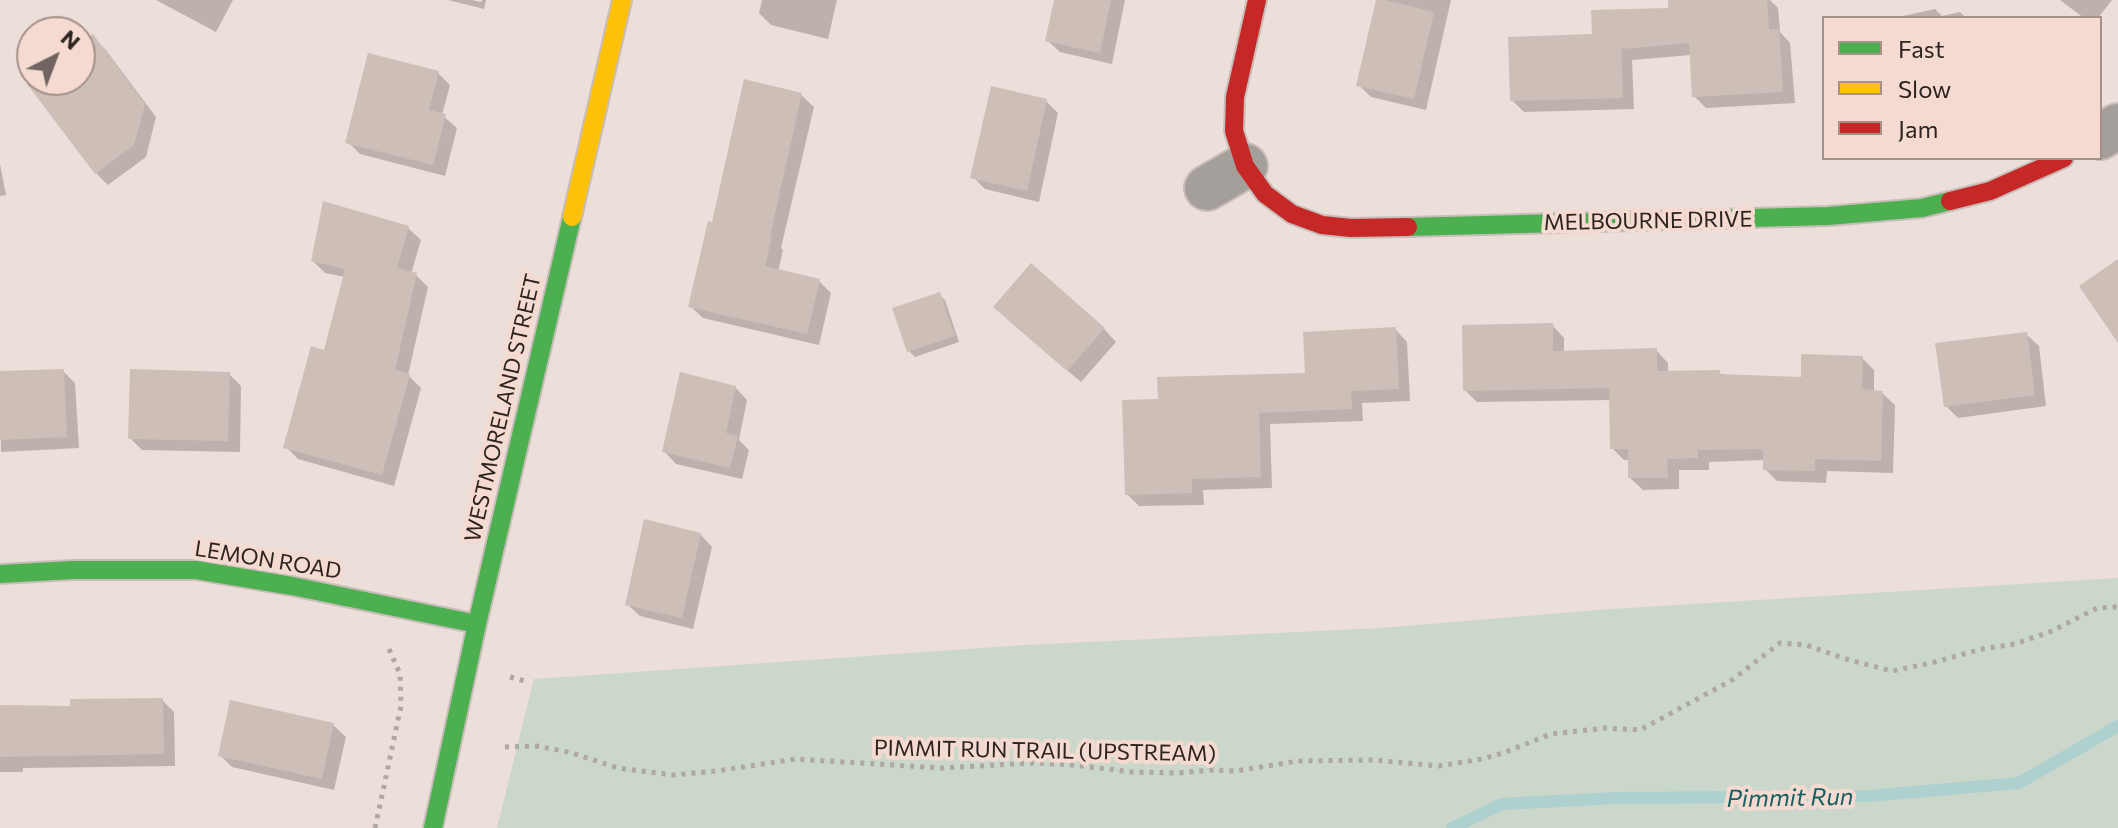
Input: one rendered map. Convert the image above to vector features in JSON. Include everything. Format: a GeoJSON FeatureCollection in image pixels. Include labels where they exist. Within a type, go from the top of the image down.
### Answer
{"type":"FeatureCollection","features":[{"type":"Feature","properties":{"kind":"street","name":"WESTMORELAND STREET"},"geometry":{"type":"LineString","coordinates":[[433,828],[477,624],[622,0]]}},
{"type":"Feature","properties":{"kind":"street"},"geometry":{"type":"LineString","coordinates":[[1207,188],[1245,166],[1234,131],[1235,97],[1257,0]]}},
{"type":"Feature","properties":{"kind":"street","name":"MELBOURNE DRIVE"},"geometry":{"type":"LineString","coordinates":[[1245,166],[1265,194],[1292,214],[1322,225],[1351,228],[1828,216],[1922,208],[1990,191],[2060,160]]}},
{"type":"Feature","properties":{"kind":"street","name":"LEMON ROAD"},"geometry":{"type":"LineString","coordinates":[[0,574],[73,570],[196,570],[292,586],[477,624]]}},
{"type":"Feature","properties":{"kind":"path","name":"PIMMIT RUN TRAIL (UPSTREAM)"},"geometry":{"type":"LineString","coordinates":[[505,747],[536,746],[569,752],[618,768],[674,775],[796,759],[942,768],[1033,763],[1179,773],[1236,771],[1298,761],[1373,760],[1439,766],[1493,756],[1551,734],[1606,728],[1640,730],[1732,680],[1780,643],[1806,645],[1892,671],[2015,644],[2052,631],[2097,608],[2118,607]]}},
{"type":"Feature","properties":{"kind":"path"},"geometry":{"type":"LineString","coordinates":[[375,828],[401,706],[400,674],[388,649]]}},
{"type":"Feature","properties":{"kind":"green space"},"geometry":{"type":"Polygon","coordinates":[[[2118,578],[2118,828],[497,828],[534,679],[1026,645],[1381,628],[1611,609],[2118,578]]]}},
{"type":"Feature","properties":{"kind":"building"},"geometry":{"type":"Polygon","coordinates":[[[1054,0],[1111,0],[1100,53],[1045,41],[1054,0]]]}},
{"type":"Feature","properties":{"kind":"building"},"geometry":{"type":"Polygon","coordinates":[[[1376,0],[1434,12],[1414,99],[1356,86],[1376,0]]]}},
{"type":"Feature","properties":{"kind":"building"},"geometry":{"type":"Polygon","coordinates":[[[1668,0],[1767,0],[1769,29],[1779,29],[1783,92],[1692,97],[1689,43],[1621,49],[1623,98],[1510,101],[1508,37],[1592,34],[1591,10],[1668,8],[1668,0]]]}},
{"type":"Feature","properties":{"kind":"building"},"geometry":{"type":"Polygon","coordinates":[[[96,38],[145,104],[134,145],[95,174],[36,96],[96,96],[96,38]]]}},
{"type":"Feature","properties":{"kind":"building"},"geometry":{"type":"Polygon","coordinates":[[[368,53],[439,71],[429,110],[446,114],[433,165],[345,143],[368,53]]]}},
{"type":"Feature","properties":{"kind":"building"},"geometry":{"type":"Polygon","coordinates":[[[744,79],[802,93],[765,266],[820,279],[807,334],[688,307],[708,221],[712,222],[744,79]]]}},
{"type":"Feature","properties":{"kind":"building"},"geometry":{"type":"Polygon","coordinates":[[[991,86],[1047,99],[1027,191],[970,178],[991,86]]]}},
{"type":"Feature","properties":{"kind":"building"},"geometry":{"type":"Polygon","coordinates":[[[323,201],[409,226],[397,268],[417,273],[395,370],[410,374],[382,475],[283,448],[311,346],[324,350],[345,269],[311,261],[323,201]]]}},
{"type":"Feature","properties":{"kind":"building"},"geometry":{"type":"Polygon","coordinates":[[[2118,259],[2118,343],[2079,286],[2118,259]]]}},
{"type":"Feature","properties":{"kind":"building"},"geometry":{"type":"Polygon","coordinates":[[[1031,263],[1105,328],[1067,371],[993,307],[1031,263]]]}},
{"type":"Feature","properties":{"kind":"building"},"geometry":{"type":"Polygon","coordinates":[[[940,292],[955,336],[907,352],[892,308],[940,292]]]}},
{"type":"Feature","properties":{"kind":"building"},"geometry":{"type":"Polygon","coordinates":[[[1553,323],[1553,351],[1657,348],[1657,371],[1720,370],[1720,374],[1801,377],[1801,354],[1863,356],[1862,389],[1883,391],[1881,461],[1815,459],[1815,471],[1763,470],[1763,449],[1698,450],[1698,458],[1667,459],[1668,478],[1628,478],[1628,449],[1610,449],[1609,388],[1463,391],[1462,325],[1553,323]]]}},
{"type":"Feature","properties":{"kind":"building"},"geometry":{"type":"Polygon","coordinates":[[[1396,327],[1399,389],[1351,391],[1352,409],[1259,413],[1261,477],[1192,479],[1192,493],[1125,495],[1122,400],[1158,399],[1157,377],[1305,373],[1303,332],[1396,327]]]}},
{"type":"Feature","properties":{"kind":"building"},"geometry":{"type":"Polygon","coordinates":[[[2027,332],[2035,395],[1944,407],[1935,343],[2027,332]]]}},
{"type":"Feature","properties":{"kind":"building"},"geometry":{"type":"Polygon","coordinates":[[[64,369],[67,437],[0,440],[0,371],[64,369]]]}},
{"type":"Feature","properties":{"kind":"building"},"geometry":{"type":"Polygon","coordinates":[[[130,369],[230,372],[228,441],[128,439],[130,369]]]}},
{"type":"Feature","properties":{"kind":"building"},"geometry":{"type":"Polygon","coordinates":[[[680,372],[736,386],[726,433],[738,436],[730,468],[662,452],[680,372]]]}},
{"type":"Feature","properties":{"kind":"building"},"geometry":{"type":"Polygon","coordinates":[[[644,519],[701,533],[682,618],[625,605],[644,519]]]}},
{"type":"Feature","properties":{"kind":"building"},"geometry":{"type":"Polygon","coordinates":[[[163,698],[164,754],[0,757],[0,705],[70,706],[70,699],[163,698]]]}},
{"type":"Feature","properties":{"kind":"building"},"geometry":{"type":"Polygon","coordinates":[[[230,700],[334,723],[322,779],[218,756],[230,700]]]}},
{"type":"Feature","properties":{"kind":"waterway","name":"Pimmit Run"},"geometry":{"type":"LineString","coordinates":[[1452,828],[1502,804],[1616,798],[1868,796],[2019,783],[2118,726]]}},
{"type":"Feature","properties":{"kind":"traffic: fast"},"geometry":{"type":"LineString","coordinates":[[1408,227],[1828,216],[1922,208],[1950,201]]}},
{"type":"Feature","properties":{"kind":"traffic: fast"},"geometry":{"type":"LineString","coordinates":[[433,828],[572,217]]}},
{"type":"Feature","properties":{"kind":"traffic: fast"},"geometry":{"type":"LineString","coordinates":[[0,574],[73,570],[196,570],[292,586],[477,624]]}},
{"type":"Feature","properties":{"kind":"traffic: slow"},"geometry":{"type":"LineString","coordinates":[[572,217],[622,0]]}},
{"type":"Feature","properties":{"kind":"traffic: jam"},"geometry":{"type":"LineString","coordinates":[[1257,0],[1235,97],[1234,131],[1245,166],[1265,194],[1292,214],[1322,225],[1408,227]]}},
{"type":"Feature","properties":{"kind":"traffic: jam"},"geometry":{"type":"LineString","coordinates":[[1950,201],[1990,191],[2060,160]]}}]}
